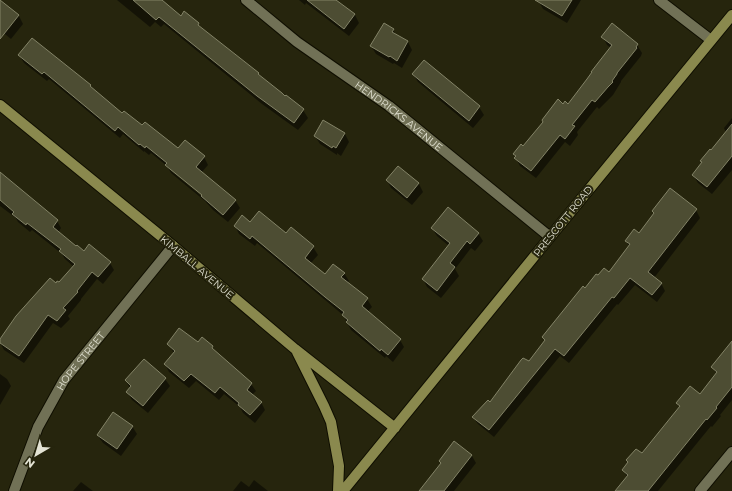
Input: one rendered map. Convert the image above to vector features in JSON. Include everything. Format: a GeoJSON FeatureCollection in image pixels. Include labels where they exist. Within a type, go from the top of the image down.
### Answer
{"type":"FeatureCollection","features":[{"type":"Feature","properties":{"kind":"main road","name":"PRESCOTT ROAD"},"geometry":{"type":"LineString","coordinates":[[343,491],[732,15]]}},
{"type":"Feature","properties":{"kind":"main road","name":"KIMBALL AVENUE"},"geometry":{"type":"LineString","coordinates":[[0,106],[173,246],[295,349],[395,428]]}},
{"type":"Feature","properties":{"kind":"main road"},"geometry":{"type":"LineString","coordinates":[[295,349],[324,406],[330,422],[339,466],[338,491]]}},
{"type":"Feature","properties":{"kind":"street","name":"HENDRICKS AVENUE"},"geometry":{"type":"LineString","coordinates":[[246,0],[297,42],[389,106],[550,236]]}},
{"type":"Feature","properties":{"kind":"street"},"geometry":{"type":"LineString","coordinates":[[659,0],[711,40]]}},
{"type":"Feature","properties":{"kind":"street","name":"HOPE STREET"},"geometry":{"type":"LineString","coordinates":[[14,491],[38,427],[64,380],[173,246]]}},
{"type":"Feature","properties":{"kind":"street"},"geometry":{"type":"LineString","coordinates":[[700,491],[732,452]]}},
{"type":"Feature","properties":{"kind":"building"},"geometry":{"type":"Polygon","coordinates":[[[0,0],[19,15],[0,39],[0,0]]]}},
{"type":"Feature","properties":{"kind":"building"},"geometry":{"type":"Polygon","coordinates":[[[133,0],[162,0],[181,16],[184,11],[199,23],[198,25],[259,73],[258,74],[304,109],[294,123],[257,96],[159,17],[156,20],[133,0]]]}},
{"type":"Feature","properties":{"kind":"building"},"geometry":{"type":"Polygon","coordinates":[[[307,0],[336,0],[355,14],[344,29],[307,0]]]}},
{"type":"Feature","properties":{"kind":"building"},"geometry":{"type":"Polygon","coordinates":[[[535,0],[572,0],[562,16],[535,0]]]}},
{"type":"Feature","properties":{"kind":"building"},"geometry":{"type":"Polygon","coordinates":[[[384,23],[394,29],[392,32],[408,41],[397,61],[370,46],[384,23]]]}},
{"type":"Feature","properties":{"kind":"building"},"geometry":{"type":"Polygon","coordinates":[[[612,23],[638,44],[636,47],[637,48],[617,73],[612,81],[613,82],[595,102],[592,100],[572,125],[575,126],[565,139],[560,135],[531,171],[514,158],[516,156],[513,154],[521,144],[523,146],[543,122],[542,120],[558,99],[563,104],[565,101],[568,104],[587,79],[612,45],[601,37],[612,23]]]}},
{"type":"Feature","properties":{"kind":"building"},"geometry":{"type":"Polygon","coordinates":[[[32,38],[91,85],[90,86],[122,113],[124,111],[142,125],[145,122],[178,148],[185,140],[205,156],[196,167],[236,200],[223,215],[201,196],[202,195],[165,165],[167,163],[146,146],[145,148],[140,144],[139,145],[118,127],[115,131],[44,72],[42,74],[18,55],[32,38]]]}},
{"type":"Feature","properties":{"kind":"building"},"geometry":{"type":"Polygon","coordinates":[[[424,60],[480,106],[469,121],[412,74],[424,60]]]}},
{"type":"Feature","properties":{"kind":"building"},"geometry":{"type":"Polygon","coordinates":[[[323,120],[345,133],[336,148],[333,146],[332,148],[314,136],[323,120]]]}},
{"type":"Feature","properties":{"kind":"building"},"geometry":{"type":"Polygon","coordinates":[[[732,124],[732,156],[707,187],[692,175],[702,162],[700,161],[732,124]]]}},
{"type":"Feature","properties":{"kind":"building"},"geometry":{"type":"Polygon","coordinates":[[[398,166],[419,183],[407,198],[386,180],[398,166]]]}},
{"type":"Feature","properties":{"kind":"building"},"geometry":{"type":"Polygon","coordinates":[[[0,172],[58,220],[53,227],[76,246],[77,245],[84,251],[89,244],[111,262],[98,277],[92,272],[77,291],[78,292],[63,308],[66,310],[57,321],[48,315],[19,356],[0,343],[0,339],[16,316],[50,278],[56,283],[57,281],[59,282],[75,264],[59,251],[61,249],[27,223],[26,225],[12,214],[14,212],[0,200],[0,172]]]}},
{"type":"Feature","properties":{"kind":"building"},"geometry":{"type":"Polygon","coordinates":[[[670,188],[697,209],[648,272],[662,283],[652,295],[630,278],[614,298],[612,297],[564,356],[555,349],[489,430],[472,417],[488,400],[490,402],[523,358],[529,361],[545,340],[542,337],[583,286],[585,288],[596,274],[598,275],[604,268],[609,272],[630,244],[625,241],[634,229],[639,233],[654,213],[652,211],[670,188]]]}},
{"type":"Feature","properties":{"kind":"building"},"geometry":{"type":"Polygon","coordinates":[[[448,207],[479,233],[470,244],[467,241],[450,263],[455,267],[437,291],[422,279],[450,243],[431,228],[448,207]]]}},
{"type":"Feature","properties":{"kind":"building"},"geometry":{"type":"Polygon","coordinates":[[[259,211],[286,233],[291,227],[314,246],[305,258],[325,274],[333,264],[345,273],[341,277],[368,298],[362,306],[401,339],[388,355],[381,349],[380,351],[346,322],[348,320],[342,315],[344,312],[252,236],[250,239],[234,226],[242,215],[250,222],[259,211]]]}},
{"type":"Feature","properties":{"kind":"building"},"geometry":{"type":"Polygon","coordinates":[[[179,328],[198,342],[202,337],[213,346],[212,348],[252,383],[247,390],[262,402],[250,415],[238,405],[239,403],[220,387],[215,393],[191,374],[184,381],[164,364],[175,351],[167,344],[179,328]]]}},
{"type":"Feature","properties":{"kind":"building"},"geometry":{"type":"Polygon","coordinates":[[[732,341],[732,387],[716,407],[717,408],[707,420],[706,419],[648,491],[615,491],[628,475],[622,470],[628,462],[626,460],[636,449],[642,453],[680,406],[676,403],[690,386],[700,394],[717,372],[711,367],[732,341]]]}},
{"type":"Feature","properties":{"kind":"building"},"geometry":{"type":"Polygon","coordinates":[[[144,359],[166,378],[143,406],[126,392],[131,386],[125,380],[144,359]]]}},
{"type":"Feature","properties":{"kind":"building"},"geometry":{"type":"Polygon","coordinates":[[[113,412],[133,426],[117,449],[97,435],[113,412]]]}},
{"type":"Feature","properties":{"kind":"building"},"geometry":{"type":"Polygon","coordinates":[[[454,441],[472,455],[444,491],[419,491],[441,463],[439,461],[454,441]]]}}]}
